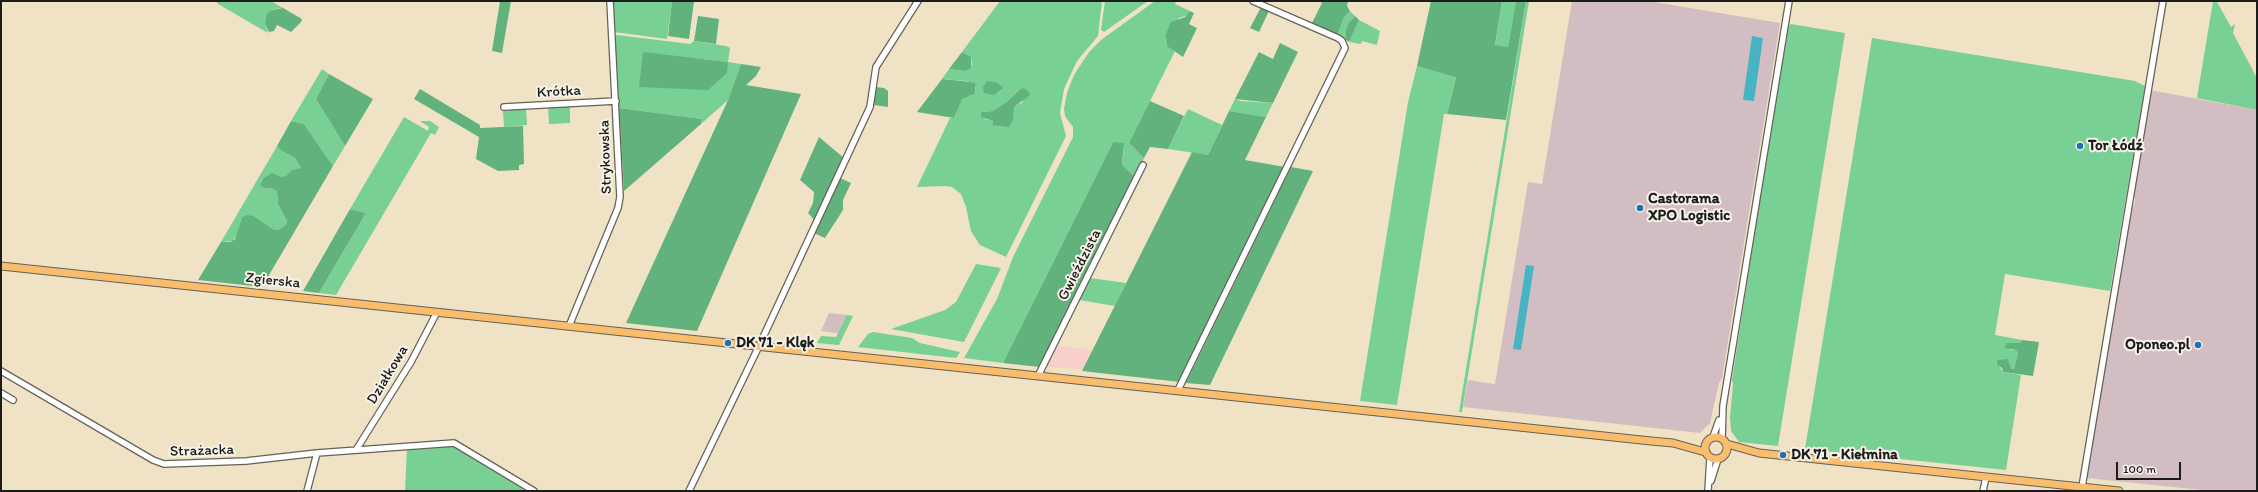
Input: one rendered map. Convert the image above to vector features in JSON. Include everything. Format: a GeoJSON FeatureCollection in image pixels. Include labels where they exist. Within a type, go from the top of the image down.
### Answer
{"type":"FeatureCollection","features":[{"type":"Feature","properties":{"kind":"main road","name":"Zgierska"},"geometry":{"type":"LineString","coordinates":[[1,266],[1673,443]]}},
{"type":"Feature","properties":{"kind":"main road"},"geometry":{"type":"LineString","coordinates":[[1673,443],[1706,442],[1713,437],[1759,453]]}},
{"type":"Feature","properties":{"kind":"main road"},"geometry":{"type":"LineString","coordinates":[[1705,452],[1706,442]]}},
{"type":"Feature","properties":{"kind":"main road"},"geometry":{"type":"LineString","coordinates":[[1724,442],[1726,453]]}},
{"type":"Feature","properties":{"kind":"main road"},"geometry":{"type":"LineString","coordinates":[[1673,443],[1705,452],[1710,458],[1718,459],[1726,453],[1759,453],[2119,491]]}},
{"type":"Feature","properties":{"kind":"street","name":"Strykowska"},"geometry":{"type":"LineString","coordinates":[[569,326],[619,203],[621,191],[610,1]]}},
{"type":"Feature","properties":{"kind":"street"},"geometry":{"type":"LineString","coordinates":[[689,491],[760,346],[870,107],[876,67],[918,1]]}},
{"type":"Feature","properties":{"kind":"street"},"geometry":{"type":"LineString","coordinates":[[1178,390],[1345,48],[1342,41],[1338,38],[1253,1]]}},
{"type":"Feature","properties":{"kind":"street"},"geometry":{"type":"LineString","coordinates":[[1713,437],[1722,406],[1789,1]]}},
{"type":"Feature","properties":{"kind":"street"},"geometry":{"type":"LineString","coordinates":[[2082,487],[2163,1]]}},
{"type":"Feature","properties":{"kind":"street","name":"Krótka"},"geometry":{"type":"LineString","coordinates":[[504,107],[616,101]]}},
{"type":"Feature","properties":{"kind":"street","name":"Gwieździsta"},"geometry":{"type":"LineString","coordinates":[[1038,376],[1143,164]]}},
{"type":"Feature","properties":{"kind":"street","name":"Działkowa"},"geometry":{"type":"LineString","coordinates":[[356,450],[411,362],[437,312]]}},
{"type":"Feature","properties":{"kind":"street","name":"Strażacka"},"geometry":{"type":"LineString","coordinates":[[1,371],[153,460],[164,464],[246,461],[317,453],[454,443],[534,491]]}},
{"type":"Feature","properties":{"kind":"street"},"geometry":{"type":"LineString","coordinates":[[1,393],[13,400]]}},
{"type":"Feature","properties":{"kind":"street"},"geometry":{"type":"LineString","coordinates":[[1722,406],[1724,442]]}},
{"type":"Feature","properties":{"kind":"street"},"geometry":{"type":"LineString","coordinates":[[307,491],[317,453]]}},
{"type":"Feature","properties":{"kind":"street"},"geometry":{"type":"LineString","coordinates":[[1708,491],[1710,458]]}},
{"type":"Feature","properties":{"kind":"street"},"geometry":{"type":"LineString","coordinates":[[1708,491],[1718,459]]}},
{"type":"Feature","properties":{"kind":"street"},"geometry":{"type":"LineString","coordinates":[[1983,491],[1986,477]]}},
{"type":"Feature","properties":{"kind":"shaded area"},"geometry":{"type":"Polygon","coordinates":[[[1572,1],[1648,1],[1780,23],[1722,378],[1719,383],[1710,423],[1700,433],[1463,407],[1468,380],[1495,384],[1528,182],[1542,184],[1572,1]]]}},
{"type":"Feature","properties":{"kind":"shaded area","name":"Oponeo.pl"},"geometry":{"type":"Polygon","coordinates":[[[2150,90],[2257,110],[2257,491],[2211,491],[2086,478],[2132,207],[2134,206],[2135,199],[2132,194],[2150,90]]]}},
{"type":"Feature","properties":{"kind":"shaded area"},"geometry":{"type":"Polygon","coordinates":[[[829,313],[847,315],[838,333],[821,331],[829,313]]]}},
{"type":"Feature","properties":{"kind":"shaded area"},"geometry":{"type":"Polygon","coordinates":[[[1056,345],[1093,350],[1083,370],[1046,366],[1056,345]]]}},
{"type":"Feature","properties":{"kind":"green space"},"geometry":{"type":"Polygon","coordinates":[[[216,1],[271,1],[283,8],[274,9],[266,14],[265,24],[268,33],[218,4],[216,1]]]}},
{"type":"Feature","properties":{"kind":"green space"},"geometry":{"type":"Polygon","coordinates":[[[500,1],[511,1],[502,53],[492,51],[500,1]]]}},
{"type":"Feature","properties":{"kind":"green space"},"geometry":{"type":"Polygon","coordinates":[[[612,1],[672,1],[667,39],[614,32],[612,1]]]}},
{"type":"Feature","properties":{"kind":"green space"},"geometry":{"type":"Polygon","coordinates":[[[672,1],[694,1],[689,39],[668,36],[672,1]]]}},
{"type":"Feature","properties":{"kind":"green space"},"geometry":{"type":"Polygon","coordinates":[[[1000,1],[1102,1],[1098,36],[1077,61],[1064,89],[1060,113],[1066,136],[1006,257],[980,245],[971,231],[966,207],[961,194],[952,187],[917,187],[950,118],[954,118],[956,114],[959,102],[965,96],[970,96],[976,88],[976,84],[967,81],[942,79],[949,69],[965,71],[972,65],[971,57],[962,52],[1000,1]],[[1019,90],[1008,101],[993,111],[981,112],[985,119],[993,121],[992,124],[1013,117],[1014,107],[1023,102],[1019,90]]]}},
{"type":"Feature","properties":{"kind":"green space"},"geometry":{"type":"Polygon","coordinates":[[[1105,1],[1148,1],[1104,32],[1101,30],[1105,1]]]}},
{"type":"Feature","properties":{"kind":"green space"},"geometry":{"type":"Polygon","coordinates":[[[1155,1],[1176,1],[1175,4],[1190,11],[1188,15],[1179,18],[1165,36],[1166,43],[1175,51],[1129,143],[1144,158],[1135,177],[1122,165],[1124,148],[1113,142],[1003,363],[964,358],[997,299],[1013,257],[1073,137],[1073,127],[1065,116],[1064,109],[1067,93],[1074,75],[1089,52],[1101,40],[1155,1]]]}},
{"type":"Feature","properties":{"kind":"green space"},"geometry":{"type":"Polygon","coordinates":[[[1319,1],[1348,1],[1347,6],[1350,11],[1344,17],[1337,36],[1311,25],[1322,3],[1319,1]]]}},
{"type":"Feature","properties":{"kind":"green space"},"geometry":{"type":"Polygon","coordinates":[[[1431,1],[1502,1],[1495,45],[1508,47],[1516,1],[1526,1],[1506,120],[1447,114],[1456,77],[1417,66],[1431,1]]]}},
{"type":"Feature","properties":{"kind":"green space"},"geometry":{"type":"Polygon","coordinates":[[[1502,1],[1516,1],[1508,47],[1495,46],[1502,1]]]}},
{"type":"Feature","properties":{"kind":"green space"},"geometry":{"type":"Polygon","coordinates":[[[1526,1],[1529,1],[1462,412],[1459,412],[1526,1]]]}},
{"type":"Feature","properties":{"kind":"green space"},"geometry":{"type":"Polygon","coordinates":[[[2213,1],[2217,2],[2231,27],[2235,24],[2233,33],[2257,78],[2257,110],[2197,98],[2213,1]]]}},
{"type":"Feature","properties":{"kind":"green space"},"geometry":{"type":"Polygon","coordinates":[[[1261,7],[1268,10],[1268,13],[1259,32],[1250,28],[1261,7]]]}},
{"type":"Feature","properties":{"kind":"green space"},"geometry":{"type":"Polygon","coordinates":[[[283,8],[302,19],[301,22],[291,32],[277,25],[274,31],[269,32],[265,24],[266,14],[272,10],[283,8]]]}},
{"type":"Feature","properties":{"kind":"green space"},"geometry":{"type":"Polygon","coordinates":[[[1190,11],[1194,13],[1189,24],[1197,28],[1183,57],[1167,46],[1165,36],[1171,22],[1185,17],[1190,11]]]}},
{"type":"Feature","properties":{"kind":"green space"},"geometry":{"type":"Polygon","coordinates":[[[1350,11],[1355,16],[1349,22],[1346,40],[1337,36],[1344,17],[1350,11]]]}},
{"type":"Feature","properties":{"kind":"green space"},"geometry":{"type":"Polygon","coordinates":[[[698,16],[719,19],[716,44],[694,41],[698,16]]]}},
{"type":"Feature","properties":{"kind":"green space"},"geometry":{"type":"Polygon","coordinates":[[[1355,16],[1359,20],[1349,42],[1346,40],[1346,31],[1349,22],[1355,16]]]}},
{"type":"Feature","properties":{"kind":"green space"},"geometry":{"type":"Polygon","coordinates":[[[1359,20],[1380,31],[1377,45],[1362,41],[1361,44],[1349,42],[1359,20]]]}},
{"type":"Feature","properties":{"kind":"green space"},"geometry":{"type":"Polygon","coordinates":[[[1791,24],[1845,33],[1778,446],[1739,442],[1731,431],[1730,417],[1733,384],[1732,380],[1787,27],[1791,24]]]}},
{"type":"Feature","properties":{"kind":"green space"},"geometry":{"type":"Polygon","coordinates":[[[617,35],[690,44],[694,41],[730,48],[728,62],[741,64],[728,100],[701,124],[702,119],[619,108],[614,36],[617,35]],[[692,58],[716,83],[728,62],[692,58]]]}},
{"type":"Feature","properties":{"kind":"green space"},"geometry":{"type":"Polygon","coordinates":[[[1872,38],[2135,81],[2145,86],[2110,291],[2005,274],[1995,335],[2022,340],[2020,343],[2012,343],[2010,350],[2016,350],[2018,353],[2014,369],[2012,369],[2008,359],[1999,366],[2003,372],[2021,375],[2006,470],[1805,449],[1872,38]]]}},
{"type":"Feature","properties":{"kind":"green space"},"geometry":{"type":"Polygon","coordinates":[[[1280,43],[1298,52],[1273,103],[1235,99],[1259,52],[1273,59],[1280,43]]]}},
{"type":"Feature","properties":{"kind":"green space"},"geometry":{"type":"Polygon","coordinates":[[[643,52],[728,62],[727,73],[708,90],[639,87],[643,52]]]}},
{"type":"Feature","properties":{"kind":"green space"},"geometry":{"type":"Polygon","coordinates":[[[962,52],[971,57],[971,68],[965,71],[949,69],[962,52]]]}},
{"type":"Feature","properties":{"kind":"green space"},"geometry":{"type":"Polygon","coordinates":[[[741,64],[761,67],[756,76],[746,85],[801,94],[697,331],[626,323],[728,100],[741,64]]]}},
{"type":"Feature","properties":{"kind":"green space"},"geometry":{"type":"Polygon","coordinates":[[[1417,66],[1456,76],[1447,114],[1444,114],[1397,405],[1360,401],[1408,102],[1417,66]]]}},
{"type":"Feature","properties":{"kind":"green space"},"geometry":{"type":"Polygon","coordinates":[[[322,69],[329,74],[316,99],[345,146],[333,166],[304,124],[291,121],[322,69]]]}},
{"type":"Feature","properties":{"kind":"green space"},"geometry":{"type":"Polygon","coordinates":[[[329,74],[373,99],[345,146],[316,99],[329,74]]]}},
{"type":"Feature","properties":{"kind":"green space"},"geometry":{"type":"Polygon","coordinates":[[[942,79],[972,82],[976,84],[974,94],[962,99],[954,118],[917,112],[942,79]]]}},
{"type":"Feature","properties":{"kind":"green space"},"geometry":{"type":"Polygon","coordinates":[[[987,81],[998,83],[1003,88],[994,95],[984,93],[983,87],[987,81]]]}},
{"type":"Feature","properties":{"kind":"green space"},"geometry":{"type":"Polygon","coordinates":[[[876,87],[884,88],[888,91],[888,107],[874,105],[876,87]]]}},
{"type":"Feature","properties":{"kind":"green space"},"geometry":{"type":"Polygon","coordinates":[[[1024,88],[1030,93],[1029,96],[1014,107],[1013,120],[1009,127],[992,125],[993,121],[981,117],[981,112],[993,111],[1008,101],[1019,90],[1024,88]]]}},
{"type":"Feature","properties":{"kind":"green space"},"geometry":{"type":"Polygon","coordinates":[[[420,89],[480,125],[480,128],[523,126],[524,164],[519,165],[519,170],[498,171],[476,159],[479,137],[414,99],[420,89]]]}},
{"type":"Feature","properties":{"kind":"green space"},"geometry":{"type":"Polygon","coordinates":[[[1235,99],[1241,101],[1273,103],[1266,117],[1229,111],[1235,99]]]}},
{"type":"Feature","properties":{"kind":"green space"},"geometry":{"type":"Polygon","coordinates":[[[1150,101],[1184,116],[1168,149],[1150,147],[1144,158],[1129,143],[1150,101]]]}},
{"type":"Feature","properties":{"kind":"green space"},"geometry":{"type":"Polygon","coordinates":[[[570,106],[570,123],[549,124],[548,107],[570,106]]]}},
{"type":"Feature","properties":{"kind":"green space"},"geometry":{"type":"Polygon","coordinates":[[[526,108],[527,125],[504,127],[503,111],[509,111],[509,109],[526,108]]]}},
{"type":"Feature","properties":{"kind":"green space"},"geometry":{"type":"Polygon","coordinates":[[[619,108],[702,119],[701,124],[624,191],[619,108]]]}},
{"type":"Feature","properties":{"kind":"green space"},"geometry":{"type":"Polygon","coordinates":[[[1188,109],[1222,125],[1208,155],[1168,149],[1188,109]]]}},
{"type":"Feature","properties":{"kind":"green space"},"geometry":{"type":"Polygon","coordinates":[[[1229,111],[1266,117],[1245,160],[1285,167],[1180,382],[1082,371],[1192,152],[1208,155],[1229,111]]]}},
{"type":"Feature","properties":{"kind":"green space"},"geometry":{"type":"Polygon","coordinates":[[[404,117],[428,131],[429,127],[420,121],[430,121],[439,127],[435,135],[431,133],[336,295],[319,293],[366,213],[350,209],[404,117]]]}},
{"type":"Feature","properties":{"kind":"green space"},"geometry":{"type":"Polygon","coordinates":[[[291,121],[304,124],[333,166],[262,287],[198,280],[221,242],[230,242],[235,239],[242,218],[246,215],[254,216],[273,229],[278,230],[286,225],[287,221],[278,204],[277,192],[274,189],[264,188],[260,185],[264,178],[272,173],[281,177],[286,176],[292,170],[301,168],[295,158],[282,151],[277,146],[291,121]]]}},
{"type":"Feature","properties":{"kind":"green space"},"geometry":{"type":"Polygon","coordinates":[[[819,137],[844,158],[814,220],[808,213],[813,203],[814,192],[800,180],[819,137]]]}},
{"type":"Feature","properties":{"kind":"green space"},"geometry":{"type":"Polygon","coordinates":[[[1113,142],[1124,143],[1122,165],[1135,177],[1040,367],[1003,363],[1113,142]]]}},
{"type":"Feature","properties":{"kind":"green space"},"geometry":{"type":"Polygon","coordinates":[[[277,146],[282,151],[295,158],[301,168],[288,176],[281,177],[264,188],[274,189],[277,192],[278,204],[287,221],[286,225],[278,230],[273,229],[254,216],[232,241],[221,242],[277,146]]]}},
{"type":"Feature","properties":{"kind":"green space"},"geometry":{"type":"Polygon","coordinates":[[[1291,167],[1313,171],[1210,385],[1186,383],[1291,167]]]}},
{"type":"Feature","properties":{"kind":"green space"},"geometry":{"type":"Polygon","coordinates":[[[840,178],[851,183],[843,200],[843,210],[825,238],[814,233],[840,178]]]}},
{"type":"Feature","properties":{"kind":"green space"},"geometry":{"type":"Polygon","coordinates":[[[350,209],[366,213],[319,293],[303,291],[350,209]]]}},
{"type":"Feature","properties":{"kind":"green space"},"geometry":{"type":"Polygon","coordinates":[[[976,264],[1001,268],[964,342],[891,329],[945,310],[956,302],[976,264]]]}},
{"type":"Feature","properties":{"kind":"green space"},"geometry":{"type":"Polygon","coordinates":[[[1090,278],[1126,283],[1115,306],[1079,300],[1090,278]]]}},
{"type":"Feature","properties":{"kind":"green space"},"geometry":{"type":"Polygon","coordinates":[[[847,315],[853,316],[839,345],[817,343],[821,336],[836,337],[847,315]]]}},
{"type":"Feature","properties":{"kind":"green space"},"geometry":{"type":"Polygon","coordinates":[[[873,332],[912,338],[920,343],[960,352],[956,358],[858,347],[868,334],[873,332]]]}},
{"type":"Feature","properties":{"kind":"green space"},"geometry":{"type":"Polygon","coordinates":[[[2022,340],[2039,342],[2033,376],[2003,372],[2002,368],[1997,365],[1997,360],[2008,359],[2012,369],[2014,369],[2018,353],[2016,350],[2004,348],[2007,343],[2020,343],[2022,340]]]}},
{"type":"Feature","properties":{"kind":"green space"},"geometry":{"type":"Polygon","coordinates":[[[455,445],[531,491],[405,491],[407,449],[455,445]]]}},
{"type":"Feature","properties":{"kind":"water"},"geometry":{"type":"Polygon","coordinates":[[[1752,36],[1763,38],[1754,101],[1743,100],[1752,36]]]}},
{"type":"Feature","properties":{"kind":"water"},"geometry":{"type":"Polygon","coordinates":[[[1526,265],[1534,266],[1521,350],[1513,349],[1526,265]]]}},
{"type":"Feature","properties":{"kind":"place","name":"Tor Łódź"},"geometry":{"type":"Point","coordinates":[2080,146]}},
{"type":"Feature","properties":{"kind":"place","name":"Castorama XPO Logistic"},"geometry":{"type":"Point","coordinates":[1640,208]}},
{"type":"Feature","properties":{"kind":"place","name":"DK 71 - Klęk"},"geometry":{"type":"Point","coordinates":[728,343]}},
{"type":"Feature","properties":{"kind":"place","name":"Oponeo.pl"},"geometry":{"type":"Point","coordinates":[2198,345]}},
{"type":"Feature","properties":{"kind":"place","name":"DK 71 - Kiełmina"},"geometry":{"type":"Point","coordinates":[1783,455]}}]}
